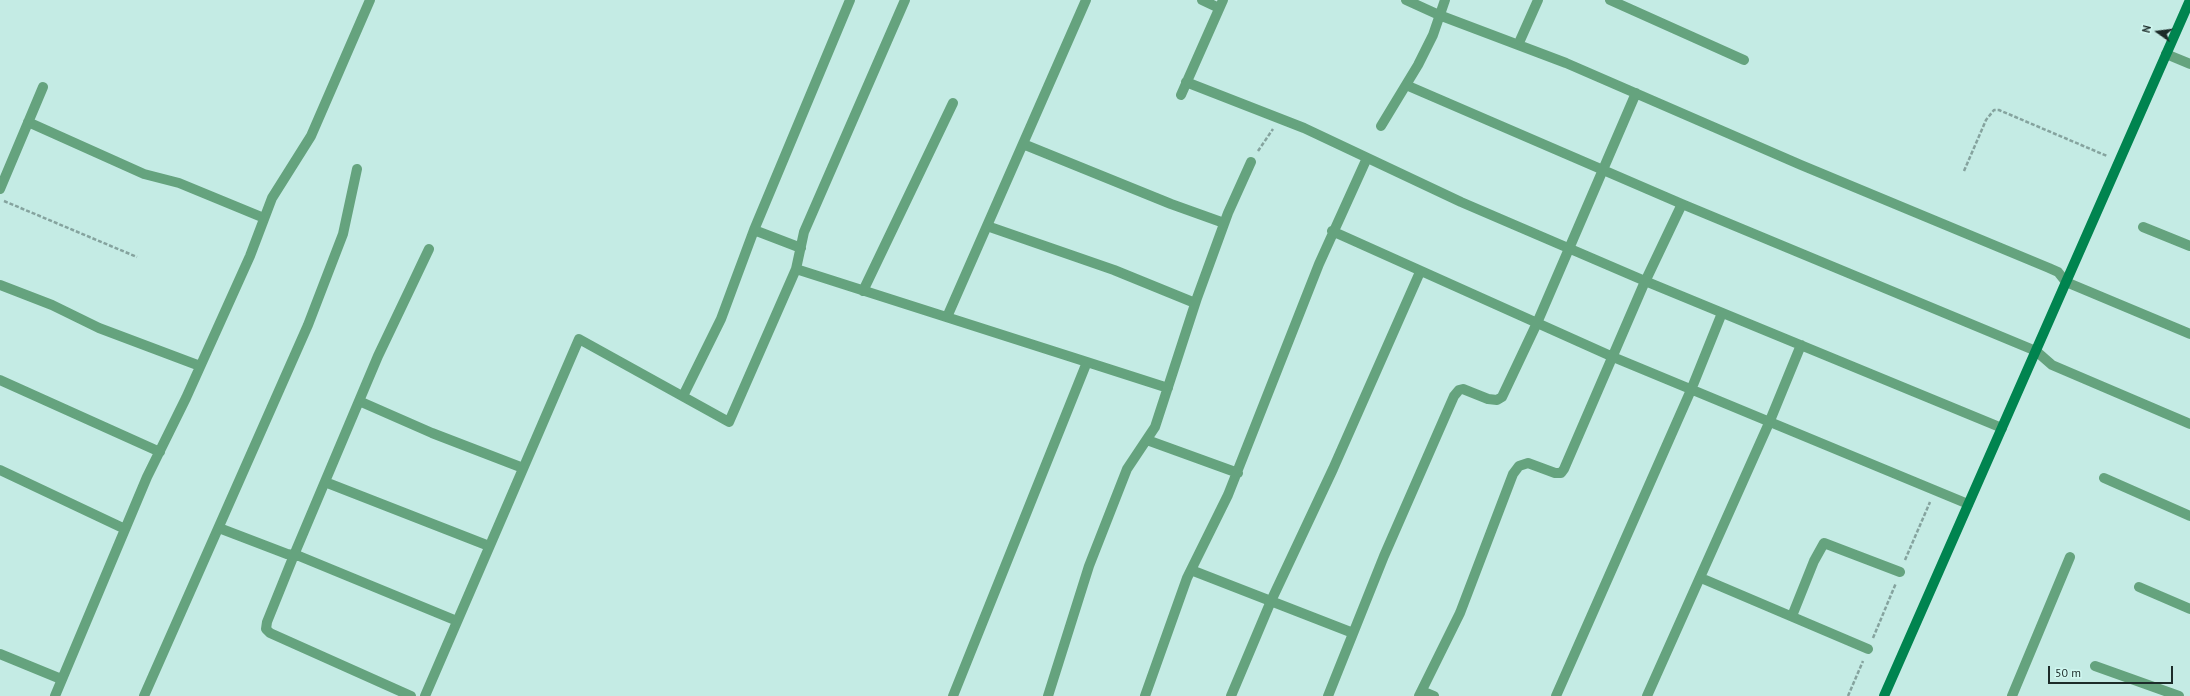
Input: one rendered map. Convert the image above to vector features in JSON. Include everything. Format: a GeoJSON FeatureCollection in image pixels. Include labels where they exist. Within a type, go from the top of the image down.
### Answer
{"type":"FeatureCollection","features":[{"type":"Feature","properties":{"kind":"main road"},"geometry":{"type":"LineString","coordinates":[[1884,696],[2190,0]]}},
{"type":"Feature","properties":{"kind":"street"},"geometry":{"type":"LineString","coordinates":[[54,696],[124,529],[200,366],[272,198],[297,159],[322,112],[370,0]]}},
{"type":"Feature","properties":{"kind":"street"},"geometry":{"type":"LineString","coordinates":[[683,396],[721,319],[754,230],[850,0]]}},
{"type":"Feature","properties":{"kind":"street"},"geometry":{"type":"LineString","coordinates":[[425,696],[579,339],[728,422],[796,269],[804,232],[905,0]]}},
{"type":"Feature","properties":{"kind":"street"},"geometry":{"type":"LineString","coordinates":[[947,317],[1086,0]]}},
{"type":"Feature","properties":{"kind":"street"},"geometry":{"type":"LineString","coordinates":[[1181,95],[1221,4],[1202,0]]}},
{"type":"Feature","properties":{"kind":"street"},"geometry":{"type":"LineString","coordinates":[[1406,0],[1439,15],[1636,93],[1815,171],[2058,272],[2066,282],[2190,334]]}},
{"type":"Feature","properties":{"kind":"street"},"geometry":{"type":"LineString","coordinates":[[1381,126],[1406,85],[1433,35],[1445,0]]}},
{"type":"Feature","properties":{"kind":"street"},"geometry":{"type":"LineString","coordinates":[[1518,45],[1538,0]]}},
{"type":"Feature","properties":{"kind":"street"},"geometry":{"type":"LineString","coordinates":[[1610,0],[1744,60]]}},
{"type":"Feature","properties":{"kind":"street"},"geometry":{"type":"LineString","coordinates":[[2166,54],[2190,64]]}},
{"type":"Feature","properties":{"kind":"street"},"geometry":{"type":"LineString","coordinates":[[1186,82],[1280,119],[1461,202],[1645,281],[2002,428]]}},
{"type":"Feature","properties":{"kind":"street"},"geometry":{"type":"LineString","coordinates":[[1406,85],[1682,204],[2036,351],[2052,365],[2190,424]]}},
{"type":"Feature","properties":{"kind":"street"},"geometry":{"type":"LineString","coordinates":[[0,189],[42,88]]}},
{"type":"Feature","properties":{"kind":"street"},"geometry":{"type":"LineString","coordinates":[[1328,696],[1353,633],[1454,396],[1459,390],[1463,389],[1488,399],[1497,400],[1502,397],[1537,323],[1636,93]]}},
{"type":"Feature","properties":{"kind":"street"},"geometry":{"type":"LineString","coordinates":[[863,291],[953,103]]}},
{"type":"Feature","properties":{"kind":"street"},"geometry":{"type":"LineString","coordinates":[[28,122],[144,174],[179,183],[264,218]]}},
{"type":"Feature","properties":{"kind":"street"},"geometry":{"type":"LineString","coordinates":[[1023,144],[1171,204],[1224,223]]}},
{"type":"Feature","properties":{"kind":"street"},"geometry":{"type":"LineString","coordinates":[[1145,696],[1191,570],[1238,473],[1332,231],[1367,158]]}},
{"type":"Feature","properties":{"kind":"street"},"geometry":{"type":"LineString","coordinates":[[1048,696],[1089,566],[1131,460],[1155,427],[1195,303],[1224,223],[1252,162]]}},
{"type":"Feature","properties":{"kind":"street"},"geometry":{"type":"LineString","coordinates":[[144,696],[308,326],[343,234],[357,169]]}},
{"type":"Feature","properties":{"kind":"street"},"geometry":{"type":"LineString","coordinates":[[1434,696],[1420,693],[1460,613],[1513,474],[1519,466],[1528,463],[1548,472],[1561,473],[1645,281],[1682,204]]}},
{"type":"Feature","properties":{"kind":"street"},"geometry":{"type":"LineString","coordinates":[[987,226],[1114,270],[1195,303]]}},
{"type":"Feature","properties":{"kind":"street"},"geometry":{"type":"LineString","coordinates":[[2143,226],[2190,246]]}},
{"type":"Feature","properties":{"kind":"street"},"geometry":{"type":"LineString","coordinates":[[754,230],[801,248]]}},
{"type":"Feature","properties":{"kind":"street"},"geometry":{"type":"LineString","coordinates":[[1332,231],[1420,272],[1613,357],[1770,424],[1968,504]]}},
{"type":"Feature","properties":{"kind":"street"},"geometry":{"type":"LineString","coordinates":[[412,696],[267,632],[267,622],[378,356],[429,249]]}},
{"type":"Feature","properties":{"kind":"street"},"geometry":{"type":"LineString","coordinates":[[796,269],[1168,388]]}},
{"type":"Feature","properties":{"kind":"street"},"geometry":{"type":"LineString","coordinates":[[1231,696],[1271,601],[1333,470],[1420,272]]}},
{"type":"Feature","properties":{"kind":"street"},"geometry":{"type":"LineString","coordinates":[[0,285],[52,305],[99,328],[200,366]]}},
{"type":"Feature","properties":{"kind":"street"},"geometry":{"type":"LineString","coordinates":[[1556,696],[1691,390],[1722,313]]}},
{"type":"Feature","properties":{"kind":"street"},"geometry":{"type":"LineString","coordinates":[[1648,696],[1770,424],[1801,345]]}},
{"type":"Feature","properties":{"kind":"street"},"geometry":{"type":"LineString","coordinates":[[953,696],[1087,362]]}},
{"type":"Feature","properties":{"kind":"street"},"geometry":{"type":"LineString","coordinates":[[0,380],[160,452]]}},
{"type":"Feature","properties":{"kind":"street"},"geometry":{"type":"LineString","coordinates":[[359,401],[432,433],[523,468]]}},
{"type":"Feature","properties":{"kind":"street"},"geometry":{"type":"LineString","coordinates":[[1147,440],[1238,473]]}},
{"type":"Feature","properties":{"kind":"street"},"geometry":{"type":"LineString","coordinates":[[0,470],[124,529]]}},
{"type":"Feature","properties":{"kind":"street"},"geometry":{"type":"LineString","coordinates":[[2104,478],[2190,516]]}},
{"type":"Feature","properties":{"kind":"street"},"geometry":{"type":"LineString","coordinates":[[325,482],[489,546]]}},
{"type":"Feature","properties":{"kind":"street"},"geometry":{"type":"LineString","coordinates":[[219,528],[294,555],[457,621]]}},
{"type":"Feature","properties":{"kind":"street"},"geometry":{"type":"LineString","coordinates":[[1792,616],[1814,561],[1824,543],[1900,572]]}},
{"type":"Feature","properties":{"kind":"street"},"geometry":{"type":"LineString","coordinates":[[2012,696],[2070,557]]}},
{"type":"Feature","properties":{"kind":"street"},"geometry":{"type":"LineString","coordinates":[[1191,570],[1353,633]]}},
{"type":"Feature","properties":{"kind":"street"},"geometry":{"type":"LineString","coordinates":[[1700,578],[1868,649]]}},
{"type":"Feature","properties":{"kind":"street"},"geometry":{"type":"LineString","coordinates":[[2139,587],[2190,609]]}},
{"type":"Feature","properties":{"kind":"street"},"geometry":{"type":"LineString","coordinates":[[0,654],[61,679]]}},
{"type":"Feature","properties":{"kind":"street"},"geometry":{"type":"LineString","coordinates":[[2095,666],[2180,696]]}},
{"type":"Feature","properties":{"kind":"path"},"geometry":{"type":"LineString","coordinates":[[1964,171],[1986,120],[1994,110],[1999,110],[2119,161]]}},
{"type":"Feature","properties":{"kind":"path"},"geometry":{"type":"LineString","coordinates":[[1252,162],[1280,119]]}},
{"type":"Feature","properties":{"kind":"path"},"geometry":{"type":"LineString","coordinates":[[0,199],[137,257]]}},
{"type":"Feature","properties":{"kind":"path"},"geometry":{"type":"LineString","coordinates":[[1848,696],[1935,491]]}}]}
